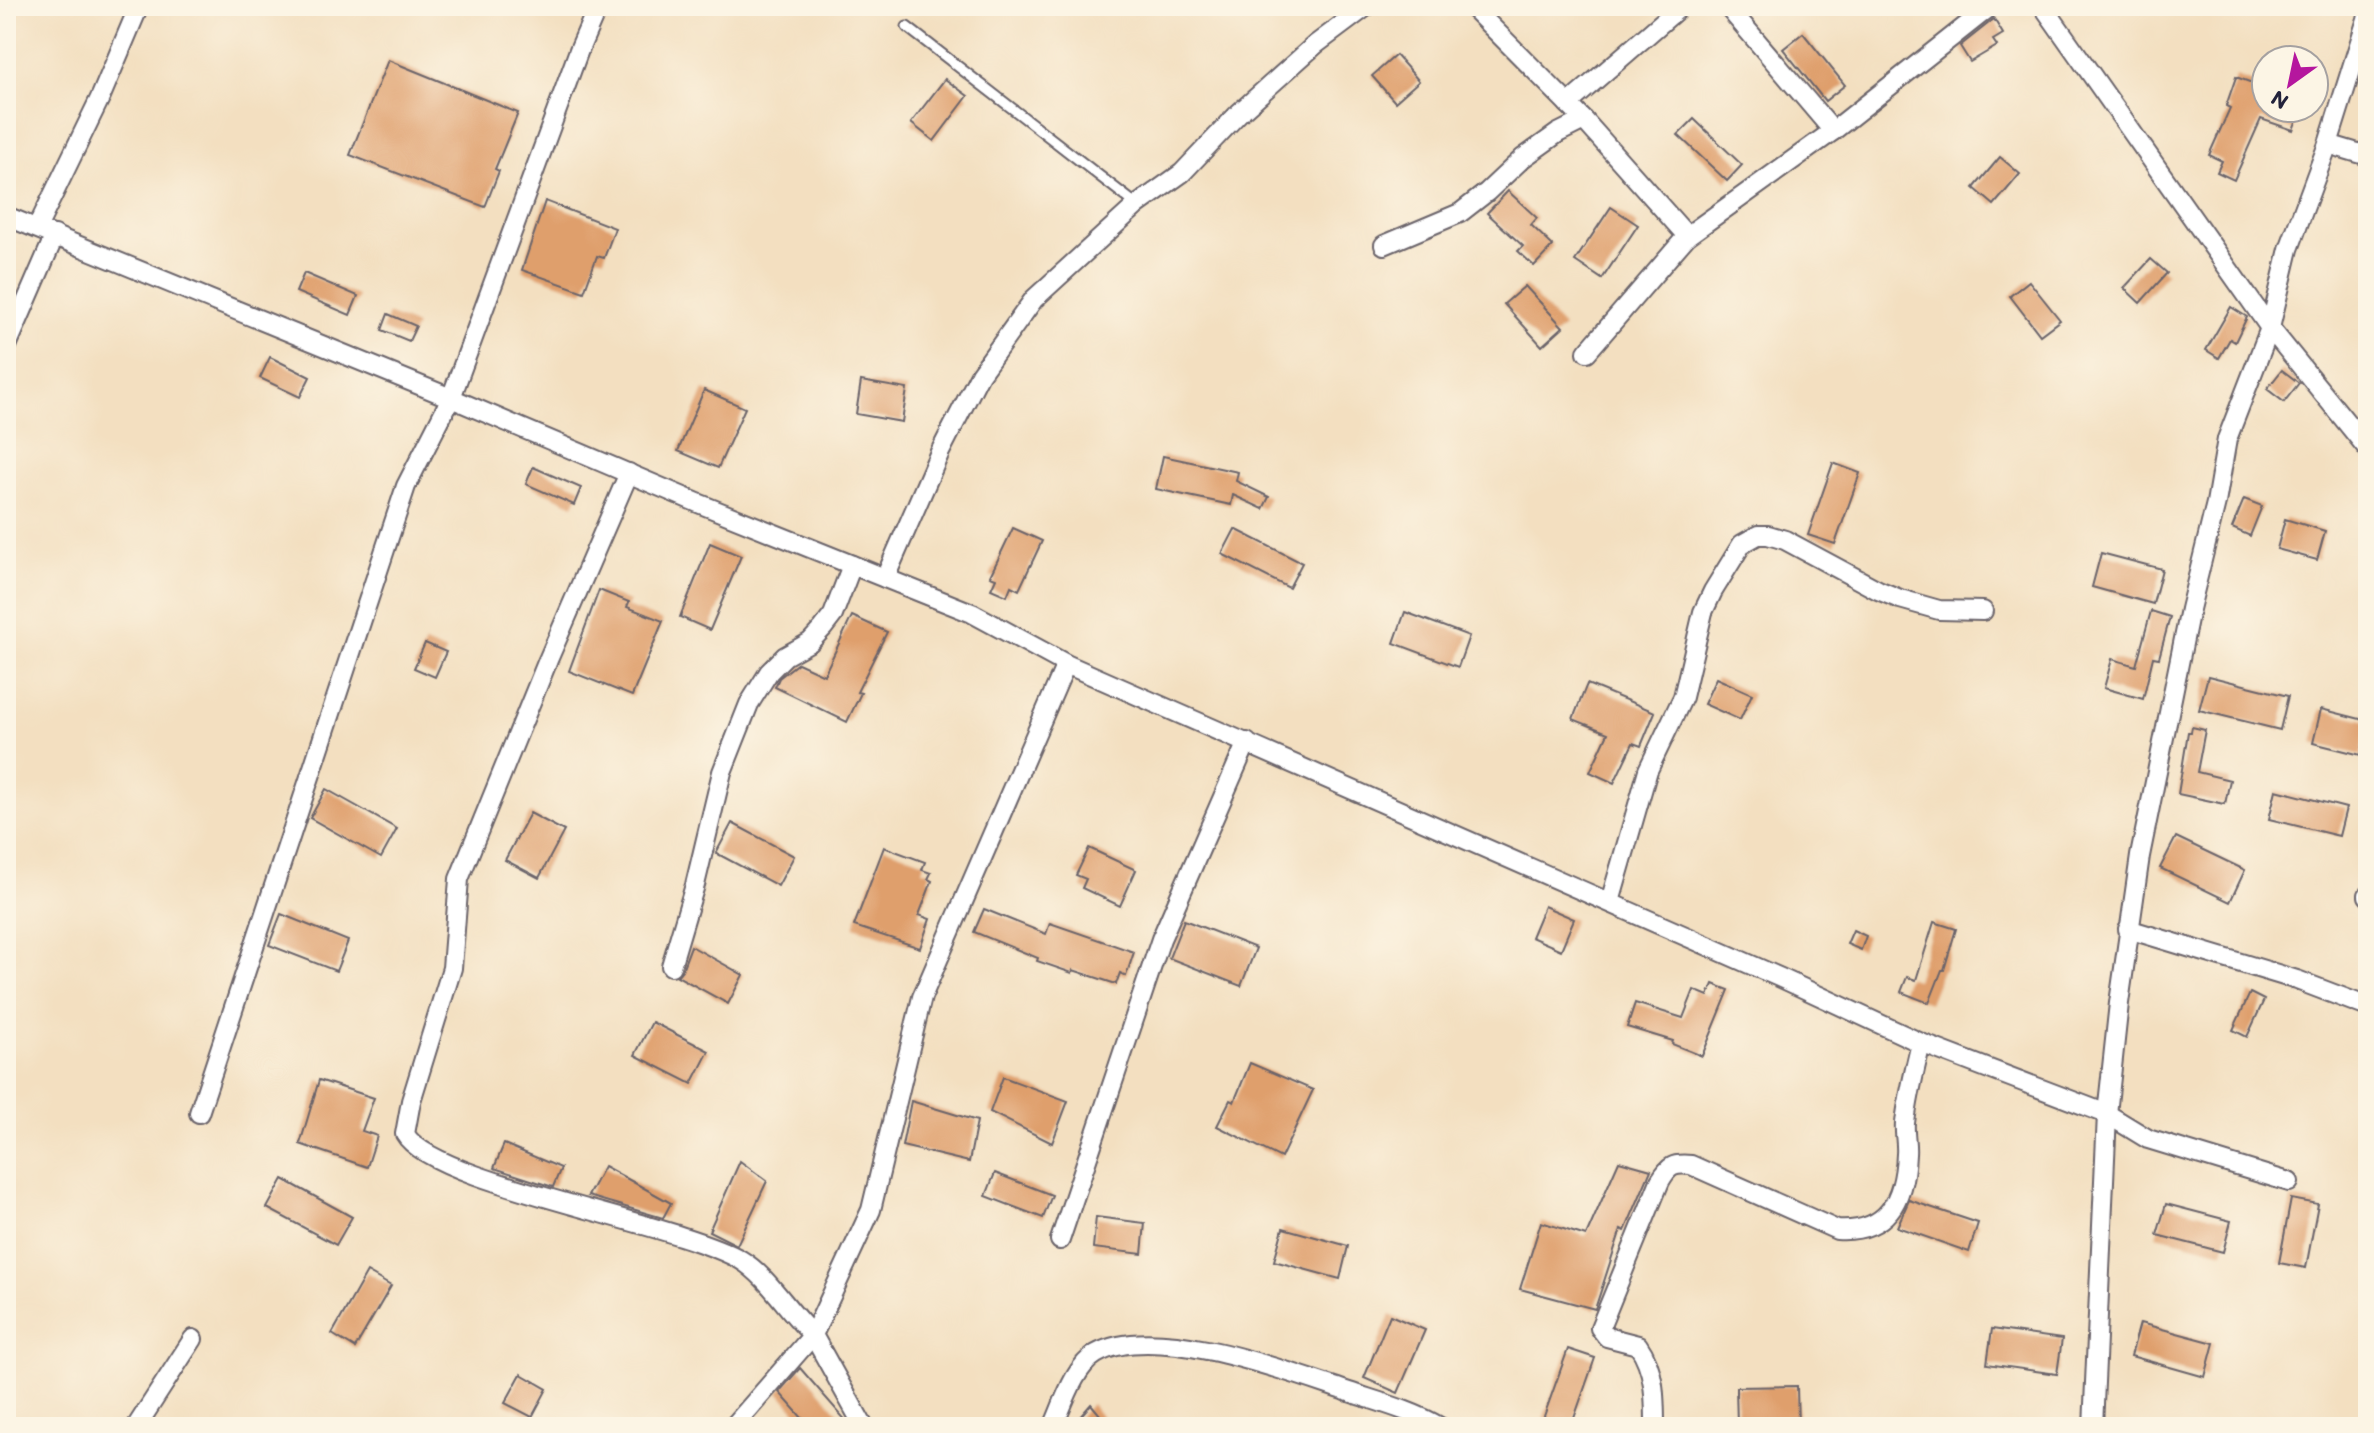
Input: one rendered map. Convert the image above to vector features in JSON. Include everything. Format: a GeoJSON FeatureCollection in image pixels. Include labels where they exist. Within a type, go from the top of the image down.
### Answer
{"type":"FeatureCollection","features":[{"type":"Feature","properties":{"kind":"street"},"geometry":{"type":"LineString","coordinates":[[6,348],[46,232],[139,6]]}},
{"type":"Feature","properties":{"kind":"street"},"geometry":{"type":"LineString","coordinates":[[199,1113],[406,486],[451,398],[598,6]]}},
{"type":"Feature","properties":{"kind":"street"},"geometry":{"type":"LineString","coordinates":[[885,578],[940,452],[980,374],[1034,299],[1137,205],[1182,173],[1239,113],[1315,45],[1367,6]]}},
{"type":"Feature","properties":{"kind":"street"},"geometry":{"type":"LineString","coordinates":[[1471,6],[1584,120],[1687,236]]}},
{"type":"Feature","properties":{"kind":"street"},"geometry":{"type":"LineString","coordinates":[[1568,104],[1681,6]]}},
{"type":"Feature","properties":{"kind":"street"},"geometry":{"type":"LineString","coordinates":[[1727,6],[1833,131]]}},
{"type":"Feature","properties":{"kind":"street"},"geometry":{"type":"LineString","coordinates":[[1587,352],[1687,236],[1833,131],[1991,6]]}},
{"type":"Feature","properties":{"kind":"street"},"geometry":{"type":"LineString","coordinates":[[2043,6],[2270,328],[2368,449]]}},
{"type":"Feature","properties":{"kind":"street"},"geometry":{"type":"LineString","coordinates":[[2093,1427],[2107,1114],[2128,929],[2140,856],[2227,439],[2270,328],[2289,249],[2328,144],[2368,16]]}},
{"type":"Feature","properties":{"kind":"street"},"geometry":{"type":"LineString","coordinates":[[1384,245],[1460,213],[1523,158],[1558,133],[1584,120]]}},
{"type":"Feature","properties":{"kind":"street"},"geometry":{"type":"LineString","coordinates":[[2328,144],[2368,156]]}},
{"type":"Feature","properties":{"kind":"street"},"geometry":{"type":"LineString","coordinates":[[6,216],[972,613],[1066,664],[1610,902],[1921,1043],[2107,1114],[2148,1139],[2289,1182]]}},
{"type":"Feature","properties":{"kind":"street"},"geometry":{"type":"LineString","coordinates":[[629,473],[548,660],[459,879],[452,968],[411,1101],[405,1134],[410,1143],[420,1150],[468,1174],[674,1232],[743,1261],[773,1288],[792,1317],[813,1335],[864,1427]]}},
{"type":"Feature","properties":{"kind":"street"},"geometry":{"type":"LineString","coordinates":[[1610,902],[1648,770],[1683,697],[1703,612],[1742,544],[1758,535],[1768,535],[1785,540],[1900,599],[1939,610],[1983,611]]}},
{"type":"Feature","properties":{"kind":"street"},"geometry":{"type":"LineString","coordinates":[[671,966],[695,885],[722,772],[749,704],[769,672],[785,656],[810,642],[833,615],[852,565]]}},
{"type":"Feature","properties":{"kind":"street"},"geometry":{"type":"LineString","coordinates":[[733,1427],[813,1335],[871,1210],[922,997],[1066,664]]}},
{"type":"Feature","properties":{"kind":"street"},"geometry":{"type":"LineString","coordinates":[[1060,1240],[1161,939],[1247,742]]}},
{"type":"Feature","properties":{"kind":"street"},"geometry":{"type":"LineString","coordinates":[[2128,929],[2297,980],[2368,1007]]}},
{"type":"Feature","properties":{"kind":"street"},"geometry":{"type":"LineString","coordinates":[[1655,1427],[1655,1397],[1650,1365],[1643,1352],[1638,1345],[1607,1337],[1600,1328],[1668,1168],[1675,1164],[1691,1165],[1837,1230],[1858,1231],[1879,1222],[1892,1207],[1902,1183],[1906,1154],[1905,1125],[1921,1043]]}},
{"type":"Feature","properties":{"kind":"street"},"geometry":{"type":"LineString","coordinates":[[136,1427],[193,1339]]}},
{"type":"Feature","properties":{"kind":"street"},"geometry":{"type":"LineString","coordinates":[[1053,1427],[1077,1375],[1093,1356],[1117,1346],[1169,1344],[1247,1357],[1440,1427]]}},
{"type":"Feature","properties":{"kind":"lane"},"geometry":{"type":"LineString","coordinates":[[907,27],[1137,205]]}},
{"type":"Feature","properties":{"kind":"building"},"geometry":{"type":"Polygon","coordinates":[[[1994,19],[2003,34],[1993,40],[1997,46],[1970,62],[1960,46],[1994,19]]]}},
{"type":"Feature","properties":{"kind":"building"},"geometry":{"type":"Polygon","coordinates":[[[1803,33],[1845,85],[1825,101],[1783,49],[1803,33]]]}},
{"type":"Feature","properties":{"kind":"building"},"geometry":{"type":"Polygon","coordinates":[[[1396,55],[1419,81],[1395,102],[1372,76],[1396,55]]]}},
{"type":"Feature","properties":{"kind":"building"},"geometry":{"type":"Polygon","coordinates":[[[388,60],[518,113],[495,169],[499,171],[485,207],[350,155],[388,60]]]}},
{"type":"Feature","properties":{"kind":"building"},"geometry":{"type":"Polygon","coordinates":[[[2236,77],[2250,82],[2250,124],[2259,124],[2234,180],[2217,172],[2222,161],[2209,155],[2230,108],[2226,106],[2236,77]]]}},
{"type":"Feature","properties":{"kind":"building"},"geometry":{"type":"Polygon","coordinates":[[[945,79],[968,96],[934,141],[911,123],[945,79]]]}},
{"type":"Feature","properties":{"kind":"building"},"geometry":{"type":"Polygon","coordinates":[[[1694,119],[1742,165],[1727,181],[1678,135],[1694,119]]]}},
{"type":"Feature","properties":{"kind":"building"},"geometry":{"type":"Polygon","coordinates":[[[2276,124],[2295,124],[2293,130],[2276,124]]]}},
{"type":"Feature","properties":{"kind":"building"},"geometry":{"type":"Polygon","coordinates":[[[2000,157],[2020,174],[1994,205],[1974,188],[2000,157]]]}},
{"type":"Feature","properties":{"kind":"building"},"geometry":{"type":"Polygon","coordinates":[[[1508,191],[1537,218],[1531,225],[1553,246],[1534,266],[1518,251],[1523,246],[1487,213],[1508,191]]]}},
{"type":"Feature","properties":{"kind":"building"},"geometry":{"type":"Polygon","coordinates":[[[545,201],[615,228],[604,258],[597,256],[584,292],[522,270],[545,201]]]}},
{"type":"Feature","properties":{"kind":"building"},"geometry":{"type":"Polygon","coordinates":[[[1611,207],[1638,225],[1602,279],[1575,261],[1611,207]]]}},
{"type":"Feature","properties":{"kind":"building"},"geometry":{"type":"Polygon","coordinates":[[[2151,259],[2167,273],[2140,303],[2124,288],[2151,259]]]}},
{"type":"Feature","properties":{"kind":"building"},"geometry":{"type":"Polygon","coordinates":[[[304,273],[358,296],[350,315],[296,292],[304,273]]]}},
{"type":"Feature","properties":{"kind":"building"},"geometry":{"type":"Polygon","coordinates":[[[2029,281],[2060,320],[2040,335],[2010,296],[2029,281]]]}},
{"type":"Feature","properties":{"kind":"building"},"geometry":{"type":"Polygon","coordinates":[[[1525,286],[1563,327],[1542,346],[1504,304],[1525,286]]]}},
{"type":"Feature","properties":{"kind":"building"},"geometry":{"type":"Polygon","coordinates":[[[2231,307],[2247,317],[2235,342],[2230,339],[2219,358],[2206,350],[2231,307]]]}},
{"type":"Feature","properties":{"kind":"building"},"geometry":{"type":"Polygon","coordinates":[[[388,314],[416,326],[409,341],[382,330],[388,314]]]}},
{"type":"Feature","properties":{"kind":"building"},"geometry":{"type":"Polygon","coordinates":[[[270,357],[310,377],[300,397],[260,378],[270,357]]]}},
{"type":"Feature","properties":{"kind":"building"},"geometry":{"type":"Polygon","coordinates":[[[2282,370],[2299,383],[2284,402],[2267,389],[2282,370]]]}},
{"type":"Feature","properties":{"kind":"building"},"geometry":{"type":"Polygon","coordinates":[[[861,381],[907,389],[902,422],[856,414],[861,381]]]}},
{"type":"Feature","properties":{"kind":"building"},"geometry":{"type":"Polygon","coordinates":[[[704,390],[745,408],[718,468],[678,451],[704,390]]]}},
{"type":"Feature","properties":{"kind":"building"},"geometry":{"type":"Polygon","coordinates":[[[1163,456],[1238,472],[1236,481],[1269,497],[1263,509],[1233,495],[1231,505],[1156,489],[1163,456]]]}},
{"type":"Feature","properties":{"kind":"building"},"geometry":{"type":"Polygon","coordinates":[[[1833,463],[1860,473],[1835,544],[1808,535],[1833,463]]]}},
{"type":"Feature","properties":{"kind":"building"},"geometry":{"type":"Polygon","coordinates":[[[533,467],[581,488],[574,505],[526,484],[533,467]]]}},
{"type":"Feature","properties":{"kind":"building"},"geometry":{"type":"Polygon","coordinates":[[[2244,499],[2262,506],[2250,536],[2232,528],[2244,499]]]}},
{"type":"Feature","properties":{"kind":"building"},"geometry":{"type":"Polygon","coordinates":[[[2285,519],[2325,531],[2317,560],[2277,549],[2285,519]]]}},
{"type":"Feature","properties":{"kind":"building"},"geometry":{"type":"Polygon","coordinates":[[[1013,528],[1042,541],[1019,590],[1011,586],[1007,596],[991,589],[996,578],[990,576],[1013,528]]]}},
{"type":"Feature","properties":{"kind":"building"},"geometry":{"type":"Polygon","coordinates":[[[1235,529],[1302,563],[1289,588],[1222,554],[1235,529]]]}},
{"type":"Feature","properties":{"kind":"building"},"geometry":{"type":"Polygon","coordinates":[[[710,543],[741,556],[710,630],[680,617],[710,543]]]}},
{"type":"Feature","properties":{"kind":"building"},"geometry":{"type":"Polygon","coordinates":[[[2101,553],[2162,569],[2153,604],[2092,587],[2101,553]]]}},
{"type":"Feature","properties":{"kind":"building"},"geometry":{"type":"Polygon","coordinates":[[[599,590],[629,602],[627,607],[663,621],[632,696],[569,671],[599,590]]]}},
{"type":"Feature","properties":{"kind":"building"},"geometry":{"type":"Polygon","coordinates":[[[2151,611],[2170,617],[2159,658],[2153,657],[2143,699],[2104,688],[2112,659],[2136,666],[2151,611]]]}},
{"type":"Feature","properties":{"kind":"building"},"geometry":{"type":"Polygon","coordinates":[[[1405,612],[1469,636],[1458,667],[1394,643],[1405,612]]]}},
{"type":"Feature","properties":{"kind":"building"},"geometry":{"type":"Polygon","coordinates":[[[852,616],[887,632],[857,692],[861,693],[847,722],[775,687],[779,678],[798,663],[824,675],[852,616]]]}},
{"type":"Feature","properties":{"kind":"building"},"geometry":{"type":"Polygon","coordinates":[[[425,643],[446,652],[435,677],[414,668],[425,643]]]}},
{"type":"Feature","properties":{"kind":"building"},"geometry":{"type":"Polygon","coordinates":[[[2208,676],[2288,696],[2280,730],[2199,710],[2208,676]]]}},
{"type":"Feature","properties":{"kind":"building"},"geometry":{"type":"Polygon","coordinates":[[[1716,678],[1752,694],[1740,720],[1704,704],[1716,678]]]}},
{"type":"Feature","properties":{"kind":"building"},"geometry":{"type":"Polygon","coordinates":[[[1587,684],[1655,712],[1641,746],[1633,743],[1614,783],[1590,772],[1608,733],[1573,719],[1587,684]]]}},
{"type":"Feature","properties":{"kind":"building"},"geometry":{"type":"Polygon","coordinates":[[[2321,709],[2368,721],[2361,755],[2313,743],[2321,709]]]}},
{"type":"Feature","properties":{"kind":"building"},"geometry":{"type":"Polygon","coordinates":[[[2192,727],[2205,730],[2197,772],[2230,780],[2225,804],[2178,794],[2188,732],[2192,727]]]}},
{"type":"Feature","properties":{"kind":"building"},"geometry":{"type":"Polygon","coordinates":[[[326,789],[397,829],[381,858],[310,818],[326,789]]]}},
{"type":"Feature","properties":{"kind":"building"},"geometry":{"type":"Polygon","coordinates":[[[2276,790],[2346,808],[2339,836],[2269,819],[2276,790]]]}},
{"type":"Feature","properties":{"kind":"building"},"geometry":{"type":"Polygon","coordinates":[[[530,813],[564,831],[539,878],[505,860],[530,813]]]}},
{"type":"Feature","properties":{"kind":"building"},"geometry":{"type":"Polygon","coordinates":[[[732,823],[794,856],[778,886],[716,853],[732,823]]]}},
{"type":"Feature","properties":{"kind":"building"},"geometry":{"type":"Polygon","coordinates":[[[2176,837],[2245,870],[2230,902],[2160,868],[2176,837]]]}},
{"type":"Feature","properties":{"kind":"building"},"geometry":{"type":"Polygon","coordinates":[[[884,847],[925,862],[922,870],[931,873],[928,879],[932,881],[919,915],[930,919],[920,948],[854,926],[884,847]]]}},
{"type":"Feature","properties":{"kind":"building"},"geometry":{"type":"Polygon","coordinates":[[[1089,848],[1136,870],[1120,906],[1082,888],[1086,879],[1076,875],[1089,848]]]}},
{"type":"Feature","properties":{"kind":"building"},"geometry":{"type":"Polygon","coordinates":[[[1544,906],[1574,919],[1561,950],[1531,937],[1544,906]]]}},
{"type":"Feature","properties":{"kind":"building"},"geometry":{"type":"Polygon","coordinates":[[[984,909],[1046,934],[1050,923],[1134,952],[1126,976],[1120,973],[1116,984],[1073,970],[1072,973],[1037,961],[1038,958],[974,932],[984,909]]]}},
{"type":"Feature","properties":{"kind":"building"},"geometry":{"type":"Polygon","coordinates":[[[281,914],[348,941],[336,971],[269,945],[281,914]]]}},
{"type":"Feature","properties":{"kind":"building"},"geometry":{"type":"Polygon","coordinates":[[[1184,920],[1256,948],[1241,986],[1169,958],[1184,920]]]}},
{"type":"Feature","properties":{"kind":"building"},"geometry":{"type":"Polygon","coordinates":[[[1934,922],[1956,929],[1944,970],[1929,1003],[1901,992],[1907,977],[1916,980],[1934,922]]]}},
{"type":"Feature","properties":{"kind":"building"},"geometry":{"type":"Polygon","coordinates":[[[1853,930],[1866,936],[1861,950],[1847,944],[1853,930]]]}},
{"type":"Feature","properties":{"kind":"building"},"geometry":{"type":"Polygon","coordinates":[[[691,946],[743,975],[728,1004],[677,976],[691,946]]]}},
{"type":"Feature","properties":{"kind":"building"},"geometry":{"type":"Polygon","coordinates":[[[1713,984],[1729,990],[1702,1056],[1672,1044],[1673,1041],[1627,1027],[1635,1003],[1683,1018],[1694,990],[1708,996],[1713,984]]]}},
{"type":"Feature","properties":{"kind":"building"},"geometry":{"type":"Polygon","coordinates":[[[2250,993],[2264,1000],[2247,1037],[2233,1030],[2250,993]]]}},
{"type":"Feature","properties":{"kind":"building"},"geometry":{"type":"Polygon","coordinates":[[[652,1022],[709,1051],[692,1084],[635,1055],[652,1022]]]}},
{"type":"Feature","properties":{"kind":"building"},"geometry":{"type":"Polygon","coordinates":[[[1250,1063],[1313,1090],[1281,1158],[1217,1126],[1230,1100],[1234,1102],[1250,1063]]]}},
{"type":"Feature","properties":{"kind":"building"},"geometry":{"type":"Polygon","coordinates":[[[1003,1077],[1068,1101],[1052,1143],[990,1112],[1003,1077]]]}},
{"type":"Feature","properties":{"kind":"building"},"geometry":{"type":"Polygon","coordinates":[[[319,1080],[374,1098],[362,1131],[377,1136],[367,1167],[300,1144],[319,1080]]]}},
{"type":"Feature","properties":{"kind":"building"},"geometry":{"type":"Polygon","coordinates":[[[911,1101],[977,1121],[969,1162],[902,1146],[911,1101]]]}},
{"type":"Feature","properties":{"kind":"building"},"geometry":{"type":"Polygon","coordinates":[[[504,1144],[561,1168],[553,1187],[494,1168],[504,1144]]]}},
{"type":"Feature","properties":{"kind":"building"},"geometry":{"type":"Polygon","coordinates":[[[740,1161],[767,1181],[737,1245],[709,1231],[740,1161]]]}},
{"type":"Feature","properties":{"kind":"building"},"geometry":{"type":"Polygon","coordinates":[[[1619,1161],[1651,1170],[1625,1231],[1621,1229],[1595,1309],[1520,1289],[1541,1222],[1586,1236],[1619,1161]]]}},
{"type":"Feature","properties":{"kind":"building"},"geometry":{"type":"Polygon","coordinates":[[[604,1166],[671,1203],[663,1218],[588,1196],[604,1166]]]}},
{"type":"Feature","properties":{"kind":"building"},"geometry":{"type":"Polygon","coordinates":[[[995,1173],[1052,1195],[1043,1218],[986,1196],[995,1173]]]}},
{"type":"Feature","properties":{"kind":"building"},"geometry":{"type":"Polygon","coordinates":[[[283,1179],[352,1217],[336,1245],[267,1208],[283,1179]]]}},
{"type":"Feature","properties":{"kind":"building"},"geometry":{"type":"Polygon","coordinates":[[[2291,1199],[2318,1204],[2306,1268],[2279,1263],[2291,1199]]]}},
{"type":"Feature","properties":{"kind":"building"},"geometry":{"type":"Polygon","coordinates":[[[1909,1200],[1978,1223],[1969,1252],[1897,1227],[1909,1200]]]}},
{"type":"Feature","properties":{"kind":"building"},"geometry":{"type":"Polygon","coordinates":[[[2166,1204],[2231,1221],[2223,1252],[2157,1235],[2166,1204]]]}},
{"type":"Feature","properties":{"kind":"building"},"geometry":{"type":"Polygon","coordinates":[[[1096,1217],[1145,1223],[1142,1254],[1093,1248],[1096,1217]]]}},
{"type":"Feature","properties":{"kind":"building"},"geometry":{"type":"Polygon","coordinates":[[[1283,1228],[1348,1246],[1340,1279],[1274,1261],[1283,1228]]]}},
{"type":"Feature","properties":{"kind":"building"},"geometry":{"type":"Polygon","coordinates":[[[367,1272],[391,1286],[355,1348],[332,1334],[367,1272]]]}},
{"type":"Feature","properties":{"kind":"building"},"geometry":{"type":"Polygon","coordinates":[[[1390,1315],[1425,1330],[1398,1393],[1364,1378],[1390,1315]]]}},
{"type":"Feature","properties":{"kind":"building"},"geometry":{"type":"Polygon","coordinates":[[[2140,1323],[2214,1343],[2205,1377],[2131,1356],[2140,1323]]]}},
{"type":"Feature","properties":{"kind":"building"},"geometry":{"type":"Polygon","coordinates":[[[1992,1329],[2062,1339],[2057,1374],[1987,1364],[1992,1329]]]}},
{"type":"Feature","properties":{"kind":"building"},"geometry":{"type":"Polygon","coordinates":[[[1568,1349],[1595,1358],[1571,1427],[1543,1419],[1568,1349]]]}},
{"type":"Feature","properties":{"kind":"building"},"geometry":{"type":"Polygon","coordinates":[[[800,1368],[850,1427],[810,1427],[779,1392],[800,1368]]]}},
{"type":"Feature","properties":{"kind":"building"},"geometry":{"type":"Polygon","coordinates":[[[521,1374],[547,1389],[532,1417],[505,1403],[521,1374]]]}},
{"type":"Feature","properties":{"kind":"building"},"geometry":{"type":"Polygon","coordinates":[[[1797,1386],[1798,1427],[1737,1425],[1736,1387],[1797,1386]]]}},
{"type":"Feature","properties":{"kind":"building"},"geometry":{"type":"Polygon","coordinates":[[[1091,1404],[1110,1427],[1071,1427],[1091,1404]]]}}]}
